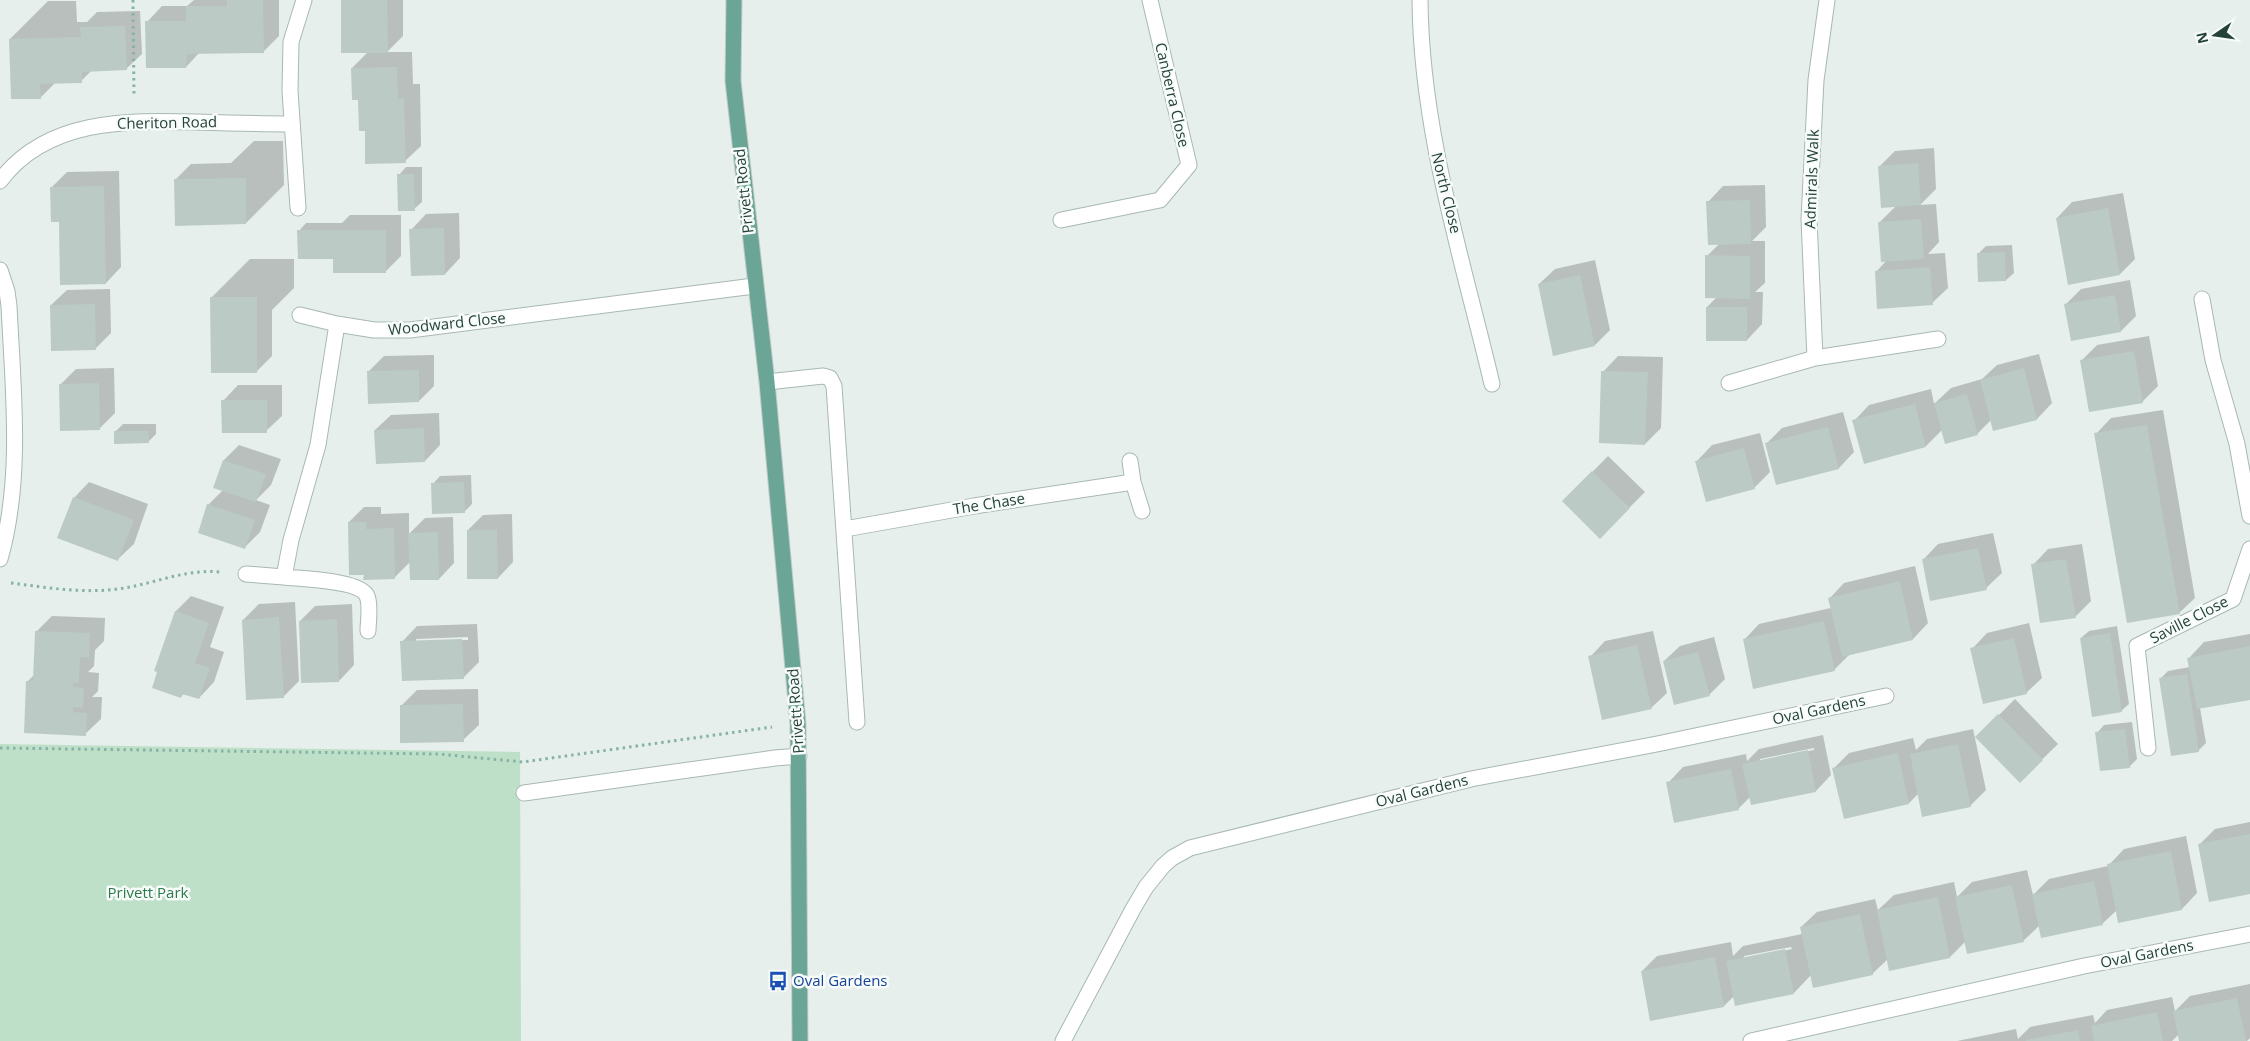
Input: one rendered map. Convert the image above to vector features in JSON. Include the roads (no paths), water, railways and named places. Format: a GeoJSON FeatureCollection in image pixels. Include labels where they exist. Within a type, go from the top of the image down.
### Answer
{"type":"FeatureCollection","features":[{"type":"Feature","properties":{"kind":"main road","name":"Privett Road"},"geometry":{"type":"LineString","coordinates":[[734,0],[733,81],[754,286],[767,382],[798,724],[800,1041]]}},
{"type":"Feature","properties":{"kind":"street"},"geometry":{"type":"LineString","coordinates":[[298,208],[290,91],[291,42],[304,0]]}},
{"type":"Feature","properties":{"kind":"street","name":"Canberra Close"},"geometry":{"type":"LineString","coordinates":[[1061,220],[1160,200],[1189,164],[1150,0]]}},
{"type":"Feature","properties":{"kind":"street","name":"North Close"},"geometry":{"type":"LineString","coordinates":[[1420,0],[1420,42],[1432,136],[1492,384]]}},
{"type":"Feature","properties":{"kind":"street","name":"Admirals Walk"},"geometry":{"type":"LineString","coordinates":[[1815,358],[1809,219],[1816,80],[1827,0]]}},
{"type":"Feature","properties":{"kind":"street","name":"Cheriton Road"},"geometry":{"type":"LineString","coordinates":[[2,173],[20,158],[53,138],[84,128],[135,121],[292,124]]}},
{"type":"Feature","properties":{"kind":"street"},"geometry":{"type":"LineString","coordinates":[[0,270],[7,291],[9,306],[14,431],[11,502],[0,559]]}},
{"type":"Feature","properties":{"kind":"street","name":"Woodward Close"},"geometry":{"type":"LineString","coordinates":[[300,315],[374,330],[410,330],[754,286]]}},
{"type":"Feature","properties":{"kind":"street"},"geometry":{"type":"LineString","coordinates":[[2202,299],[2213,360],[2243,443],[2250,516]]}},
{"type":"Feature","properties":{"kind":"street"},"geometry":{"type":"LineString","coordinates":[[284,577],[291,540],[318,445],[337,324]]}},
{"type":"Feature","properties":{"kind":"street"},"geometry":{"type":"LineString","coordinates":[[1730,383],[1815,358],[1938,339]]}},
{"type":"Feature","properties":{"kind":"street"},"geometry":{"type":"LineString","coordinates":[[767,382],[823,376],[832,381],[835,394],[858,722]]}},
{"type":"Feature","properties":{"kind":"street"},"geometry":{"type":"LineString","coordinates":[[1130,461],[1133,482],[1142,511]]}},
{"type":"Feature","properties":{"kind":"street","name":"The Chase"},"geometry":{"type":"LineString","coordinates":[[845,529],[974,506],[1133,482]]}},
{"type":"Feature","properties":{"kind":"street","name":"Saville Close"},"geometry":{"type":"LineString","coordinates":[[2148,748],[2137,646],[2233,599],[2250,549]]}},
{"type":"Feature","properties":{"kind":"street"},"geometry":{"type":"LineString","coordinates":[[246,574],[343,584],[363,590],[368,597],[368,631]]}},
{"type":"Feature","properties":{"kind":"street","name":"Oval Gardens"},"geometry":{"type":"LineString","coordinates":[[1064,1041],[1146,887],[1172,858],[1190,848],[1471,779],[1657,744],[1886,696]]}},
{"type":"Feature","properties":{"kind":"street"},"geometry":{"type":"LineString","coordinates":[[524,794],[799,756]]}},
{"type":"Feature","properties":{"kind":"street","name":"Oval Gardens"},"geometry":{"type":"LineString","coordinates":[[1751,1041],[2084,966],[2250,934]]}},
{"type":"Feature","properties":{"kind":"place","name":"Oval Gardens"},"geometry":{"type":"Point","coordinates":[778,981]}},
{"type":"Feature","properties":{"kind":"park label","name":"Privett Park"},"geometry":{"type":"Point","coordinates":[148,893]}}]}
